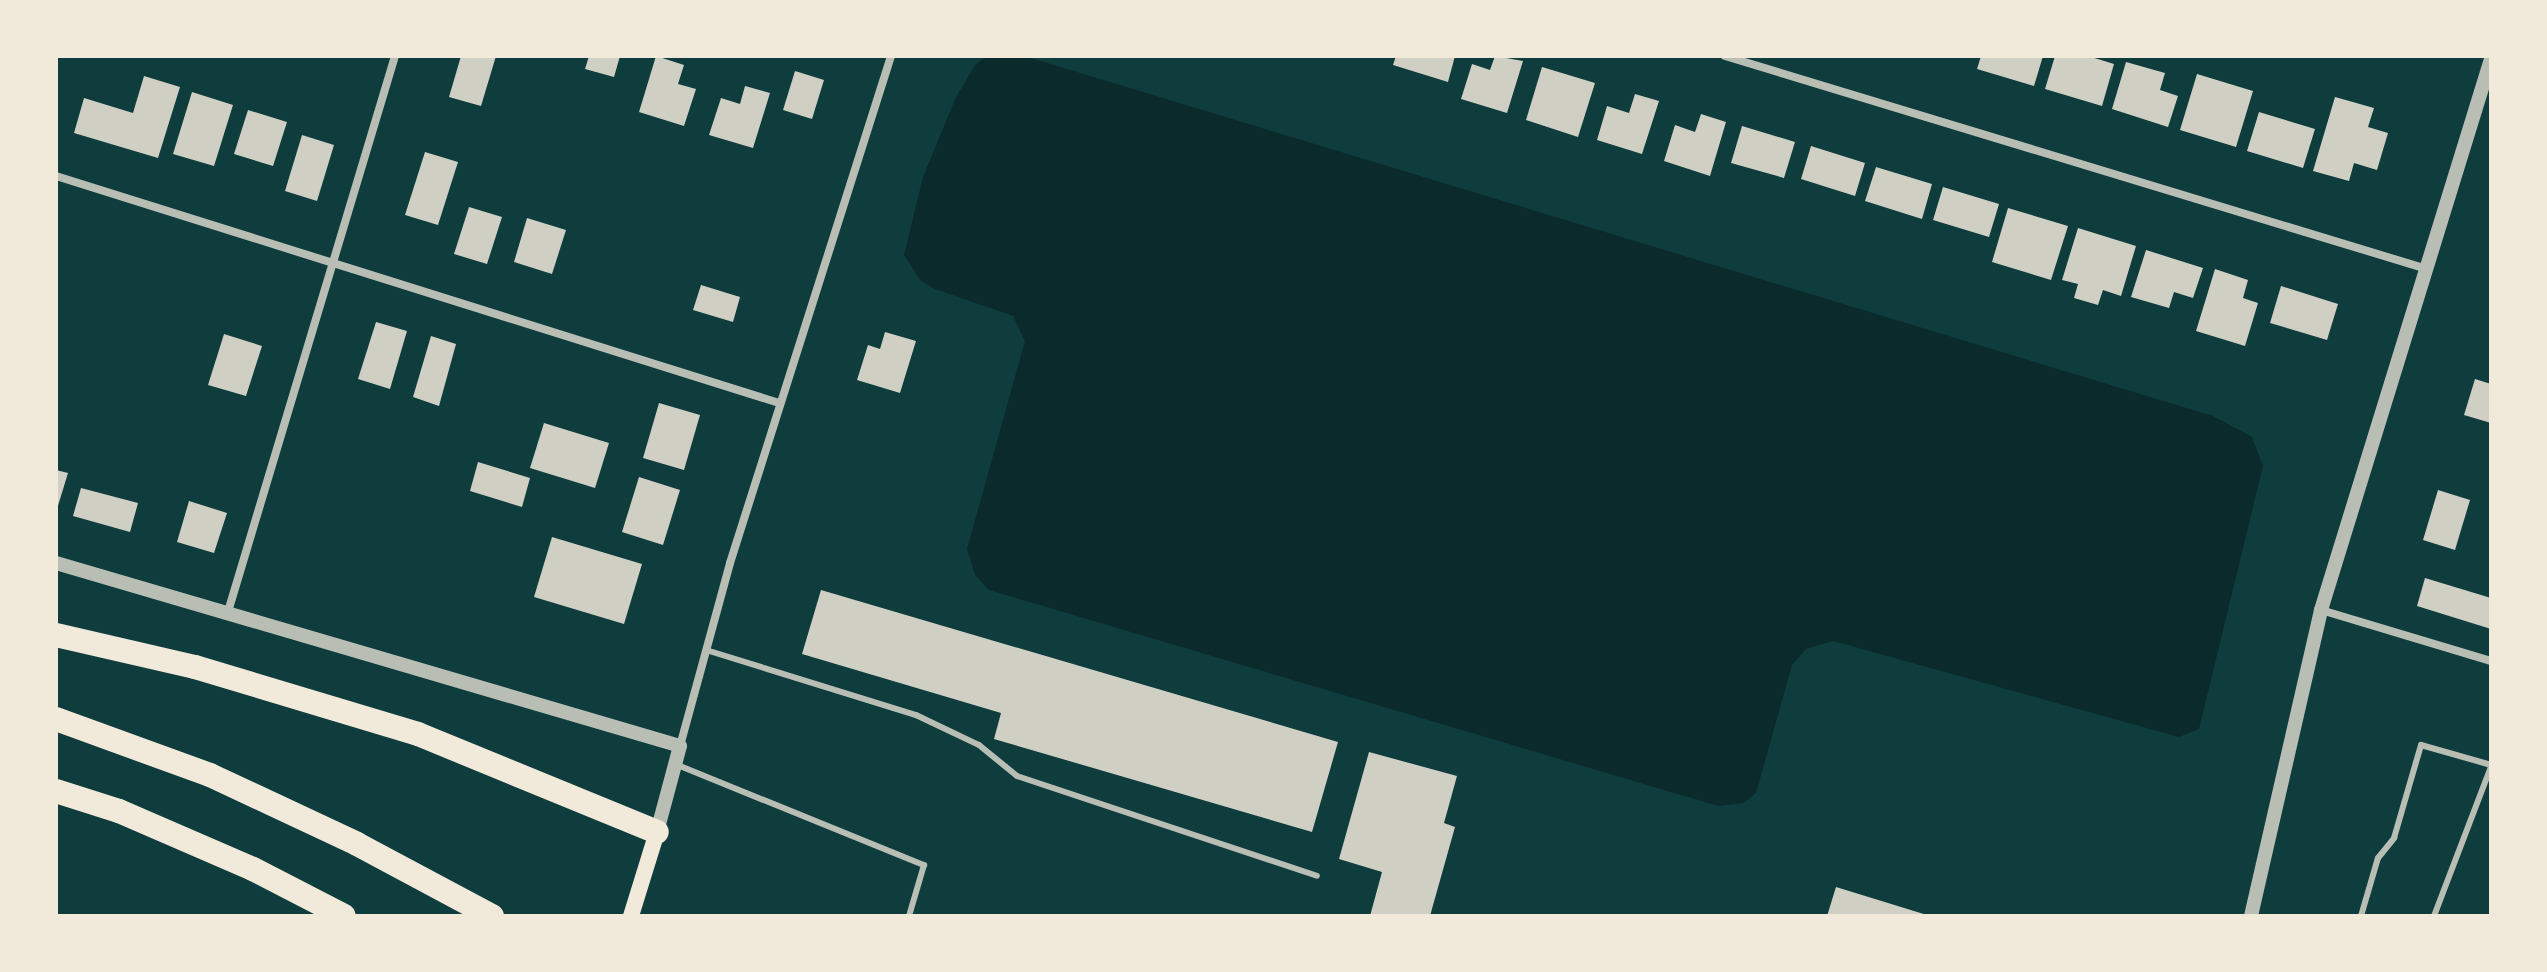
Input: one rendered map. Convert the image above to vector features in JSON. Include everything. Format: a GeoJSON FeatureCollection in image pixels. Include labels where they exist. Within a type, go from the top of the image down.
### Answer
{"type":"FeatureCollection","features":[{"type":"Feature","properties":{"kind":"highway"},"geometry":{"type":"LineString","coordinates":[[56,635],[195,667],[418,734],[657,832]]}},
{"type":"Feature","properties":{"kind":"highway"},"geometry":{"type":"LineString","coordinates":[[56,719],[210,775],[490,915]]}},
{"type":"Feature","properties":{"kind":"highway"},"geometry":{"type":"LineString","coordinates":[[56,791],[119,811],[226,858],[344,916]]}},
{"type":"Feature","properties":{"kind":"main road"},"geometry":{"type":"LineString","coordinates":[[631,916],[657,832]]}},
{"type":"Feature","properties":{"kind":"street"},"geometry":{"type":"LineString","coordinates":[[227,615],[395,56]]}},
{"type":"Feature","properties":{"kind":"street"},"geometry":{"type":"LineString","coordinates":[[657,832],[706,650],[779,403],[891,56]]}},
{"type":"Feature","properties":{"kind":"street"},"geometry":{"type":"LineString","coordinates":[[1725,56],[2427,269]]}},
{"type":"Feature","properties":{"kind":"street"},"geometry":{"type":"LineString","coordinates":[[2251,916],[2321,610],[2487,84],[2491,59]]}},
{"type":"Feature","properties":{"kind":"street"},"geometry":{"type":"LineString","coordinates":[[56,176],[779,403]]}},
{"type":"Feature","properties":{"kind":"street"},"geometry":{"type":"LineString","coordinates":[[56,563],[680,746]]}},
{"type":"Feature","properties":{"kind":"street"},"geometry":{"type":"LineString","coordinates":[[2321,610],[2491,661]]}},
{"type":"Feature","properties":{"kind":"lane"},"geometry":{"type":"LineString","coordinates":[[706,650],[827,683],[916,715],[979,745],[1017,776],[1317,876]]}},
{"type":"Feature","properties":{"kind":"lane"},"geometry":{"type":"LineString","coordinates":[[2361,916],[2378,858],[2394,838],[2421,745],[2491,766],[2434,916]]}},
{"type":"Feature","properties":{"kind":"lane"},"geometry":{"type":"LineString","coordinates":[[675,764],[924,865],[909,916]]}},
{"type":"Feature","properties":{"kind":"water"},"geometry":{"type":"Polygon","coordinates":[[[987,56],[1024,56],[2213,416],[2252,437],[2263,466],[2199,729],[2179,737],[1833,641],[1806,649],[1792,665],[1756,793],[1744,803],[1718,806],[989,590],[975,575],[967,549],[1025,341],[1013,316],[935,289],[921,281],[904,255],[923,177],[956,97],[976,64],[987,56]]]}},
{"type":"Feature","properties":{"kind":"building"},"geometry":{"type":"Polygon","coordinates":[[[461,56],[496,56],[481,106],[449,97],[461,56]]]}},
{"type":"Feature","properties":{"kind":"building"},"geometry":{"type":"Polygon","coordinates":[[[589,56],[620,56],[614,77],[585,69],[589,56]]]}},
{"type":"Feature","properties":{"kind":"building"},"geometry":{"type":"Polygon","coordinates":[[[656,56],[684,65],[678,84],[696,89],[684,126],[639,112],[656,56]]]}},
{"type":"Feature","properties":{"kind":"building"},"geometry":{"type":"Polygon","coordinates":[[[1396,56],[1455,56],[1448,82],[1393,65],[1396,56]]]}},
{"type":"Feature","properties":{"kind":"building"},"geometry":{"type":"Polygon","coordinates":[[[1495,56],[1523,61],[1507,113],[1461,99],[1472,64],[1490,70],[1495,56]]]}},
{"type":"Feature","properties":{"kind":"building"},"geometry":{"type":"Polygon","coordinates":[[[1981,56],[2043,56],[2034,86],[1977,69],[1981,56]]]}},
{"type":"Feature","properties":{"kind":"building"},"geometry":{"type":"Polygon","coordinates":[[[2055,56],[2088,56],[2114,64],[2102,106],[2045,89],[2055,56]]]}},
{"type":"Feature","properties":{"kind":"building"},"geometry":{"type":"Polygon","coordinates":[[[2126,62],[2165,73],[2160,90],[2178,96],[2168,127],[2112,109],[2126,62]]]}},
{"type":"Feature","properties":{"kind":"building"},"geometry":{"type":"Polygon","coordinates":[[[1542,67],[1595,83],[1578,137],[1526,120],[1542,67]]]}},
{"type":"Feature","properties":{"kind":"building"},"geometry":{"type":"Polygon","coordinates":[[[795,71],[824,80],[812,119],[783,110],[795,71]]]}},
{"type":"Feature","properties":{"kind":"building"},"geometry":{"type":"Polygon","coordinates":[[[2197,74],[2253,91],[2236,147],[2180,130],[2197,74]]]}},
{"type":"Feature","properties":{"kind":"building"},"geometry":{"type":"Polygon","coordinates":[[[144,76],[180,87],[158,158],[74,133],[84,98],[133,113],[144,76]]]}},
{"type":"Feature","properties":{"kind":"building"},"geometry":{"type":"Polygon","coordinates":[[[745,86],[770,93],[753,148],[709,135],[721,98],[740,104],[745,86]]]}},
{"type":"Feature","properties":{"kind":"building"},"geometry":{"type":"Polygon","coordinates":[[[192,92],[233,105],[214,166],[173,154],[192,92]]]}},
{"type":"Feature","properties":{"kind":"building"},"geometry":{"type":"Polygon","coordinates":[[[1635,94],[1659,101],[1642,154],[1597,140],[1607,106],[1629,113],[1635,94]]]}},
{"type":"Feature","properties":{"kind":"building"},"geometry":{"type":"Polygon","coordinates":[[[2335,97],[2374,108],[2368,127],[2388,133],[2377,170],[2354,163],[2349,181],[2313,171],[2335,97]]]}},
{"type":"Feature","properties":{"kind":"building"},"geometry":{"type":"Polygon","coordinates":[[[248,110],[287,122],[273,166],[234,154],[248,110]]]}},
{"type":"Feature","properties":{"kind":"building"},"geometry":{"type":"Polygon","coordinates":[[[2259,112],[2315,129],[2303,168],[2247,151],[2259,112]]]}},
{"type":"Feature","properties":{"kind":"building"},"geometry":{"type":"Polygon","coordinates":[[[1701,114],[1726,122],[1710,176],[1664,161],[1675,125],[1695,132],[1701,114]]]}},
{"type":"Feature","properties":{"kind":"building"},"geometry":{"type":"Polygon","coordinates":[[[1742,126],[1795,142],[1784,178],[1731,163],[1742,126]]]}},
{"type":"Feature","properties":{"kind":"building"},"geometry":{"type":"Polygon","coordinates":[[[302,135],[334,145],[317,201],[285,191],[302,135]]]}},
{"type":"Feature","properties":{"kind":"building"},"geometry":{"type":"Polygon","coordinates":[[[1811,146],[1865,163],[1855,196],[1801,179],[1811,146]]]}},
{"type":"Feature","properties":{"kind":"building"},"geometry":{"type":"Polygon","coordinates":[[[425,152],[458,162],[438,225],[405,215],[425,152]]]}},
{"type":"Feature","properties":{"kind":"building"},"geometry":{"type":"Polygon","coordinates":[[[1876,167],[1932,184],[1922,219],[1865,201],[1876,167]]]}},
{"type":"Feature","properties":{"kind":"building"},"geometry":{"type":"Polygon","coordinates":[[[1943,187],[1999,204],[1989,237],[1933,220],[1943,187]]]}},
{"type":"Feature","properties":{"kind":"building"},"geometry":{"type":"Polygon","coordinates":[[[469,207],[502,217],[487,264],[454,254],[469,207]]]}},
{"type":"Feature","properties":{"kind":"building"},"geometry":{"type":"Polygon","coordinates":[[[2008,208],[2068,226],[2051,280],[1992,262],[2008,208]]]}},
{"type":"Feature","properties":{"kind":"building"},"geometry":{"type":"Polygon","coordinates":[[[527,218],[566,230],[552,274],[514,262],[527,218]]]}},
{"type":"Feature","properties":{"kind":"building"},"geometry":{"type":"Polygon","coordinates":[[[2078,228],[2136,246],[2121,296],[2103,290],[2098,305],[2074,298],[2078,284],[2062,280],[2078,228]]]}},
{"type":"Feature","properties":{"kind":"building"},"geometry":{"type":"Polygon","coordinates":[[[2146,250],[2203,268],[2193,298],[2174,292],[2169,308],[2131,297],[2146,250]]]}},
{"type":"Feature","properties":{"kind":"building"},"geometry":{"type":"Polygon","coordinates":[[[2215,269],[2248,280],[2243,298],[2258,303],[2245,346],[2196,331],[2215,269]]]}},
{"type":"Feature","properties":{"kind":"building"},"geometry":{"type":"Polygon","coordinates":[[[701,285],[740,297],[733,322],[693,310],[701,285]]]}},
{"type":"Feature","properties":{"kind":"building"},"geometry":{"type":"Polygon","coordinates":[[[2281,286],[2338,304],[2327,340],[2270,323],[2281,286]]]}},
{"type":"Feature","properties":{"kind":"building"},"geometry":{"type":"Polygon","coordinates":[[[376,322],[407,331],[390,389],[358,379],[376,322]]]}},
{"type":"Feature","properties":{"kind":"building"},"geometry":{"type":"Polygon","coordinates":[[[885,332],[916,341],[900,393],[857,380],[868,345],[880,349],[885,332]]]}},
{"type":"Feature","properties":{"kind":"building"},"geometry":{"type":"Polygon","coordinates":[[[224,334],[262,346],[246,396],[208,385],[224,334]]]}},
{"type":"Feature","properties":{"kind":"building"},"geometry":{"type":"Polygon","coordinates":[[[431,336],[456,344],[439,406],[413,397],[431,336]]]}},
{"type":"Feature","properties":{"kind":"building"},"geometry":{"type":"Polygon","coordinates":[[[2475,379],[2491,384],[2491,423],[2464,415],[2475,379]]]}},
{"type":"Feature","properties":{"kind":"building"},"geometry":{"type":"Polygon","coordinates":[[[659,403],[700,415],[684,470],[643,458],[659,403]]]}},
{"type":"Feature","properties":{"kind":"building"},"geometry":{"type":"Polygon","coordinates":[[[544,423],[609,443],[595,488],[530,468],[544,423]]]}},
{"type":"Feature","properties":{"kind":"building"},"geometry":{"type":"Polygon","coordinates":[[[478,462],[530,478],[522,507],[470,491],[478,462]]]}},
{"type":"Feature","properties":{"kind":"building"},"geometry":{"type":"Polygon","coordinates":[[[56,470],[68,473],[57,509],[56,509],[56,470]]]}},
{"type":"Feature","properties":{"kind":"building"},"geometry":{"type":"Polygon","coordinates":[[[639,477],[680,490],[663,545],[622,532],[639,477]]]}},
{"type":"Feature","properties":{"kind":"building"},"geometry":{"type":"Polygon","coordinates":[[[81,488],[138,503],[130,532],[73,516],[81,488]]]}},
{"type":"Feature","properties":{"kind":"building"},"geometry":{"type":"Polygon","coordinates":[[[2438,490],[2470,500],[2455,550],[2423,540],[2438,490]]]}},
{"type":"Feature","properties":{"kind":"building"},"geometry":{"type":"Polygon","coordinates":[[[189,501],[227,513],[214,553],[177,542],[189,501]]]}},
{"type":"Feature","properties":{"kind":"building"},"geometry":{"type":"Polygon","coordinates":[[[552,537],[642,564],[624,624],[534,597],[552,537]]]}},
{"type":"Feature","properties":{"kind":"building"},"geometry":{"type":"Polygon","coordinates":[[[2425,578],[2491,598],[2491,629],[2417,606],[2425,578]]]}},
{"type":"Feature","properties":{"kind":"building"},"geometry":{"type":"Polygon","coordinates":[[[821,590],[1338,742],[1312,832],[994,739],[1001,713],[802,654],[821,590]]]}},
{"type":"Feature","properties":{"kind":"building"},"geometry":{"type":"Polygon","coordinates":[[[1369,752],[1457,776],[1444,823],[1455,827],[1430,916],[1370,916],[1382,872],[1339,859],[1369,752]]]}},
{"type":"Feature","properties":{"kind":"building"},"geometry":{"type":"Polygon","coordinates":[[[1836,887],[1927,915],[1927,916],[1827,916],[1836,887]]]}}]}
